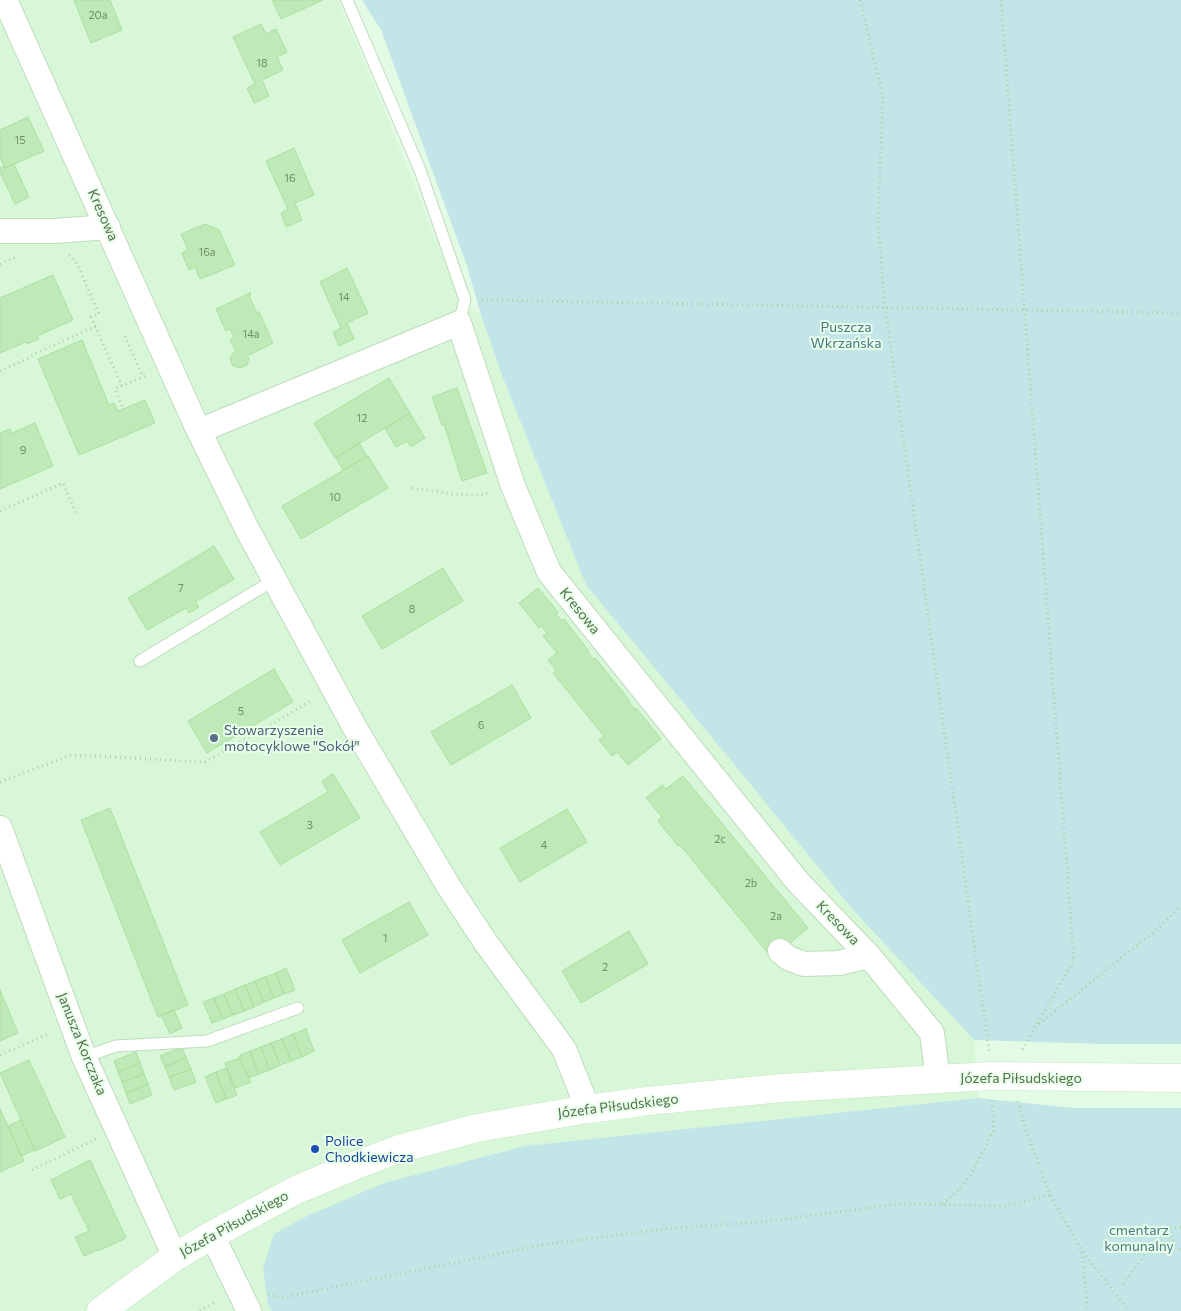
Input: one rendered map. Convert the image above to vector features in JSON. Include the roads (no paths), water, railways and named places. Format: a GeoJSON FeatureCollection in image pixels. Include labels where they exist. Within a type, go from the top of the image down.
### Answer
{"type":"FeatureCollection","features":[{"type":"Feature","properties":{"kind":"street","name":"Kresowa"},"geometry":{"type":"LineString","coordinates":[[6,0],[199,431],[274,580],[355,728],[448,887],[486,943],[564,1049],[588,1109]]}},
{"type":"Feature","properties":{"kind":"street"},"geometry":{"type":"LineString","coordinates":[[0,231],[55,231],[108,227]]}},
{"type":"Feature","properties":{"kind":"street","name":"Kresowa"},"geometry":{"type":"LineString","coordinates":[[459,323],[513,486],[549,572],[798,882],[869,956],[932,1033],[938,1079]]}},
{"type":"Feature","properties":{"kind":"street"},"geometry":{"type":"LineString","coordinates":[[199,431],[459,323]]}},
{"type":"Feature","properties":{"kind":"street","name":"Janusza Korczaka"},"geometry":{"type":"LineString","coordinates":[[0,828],[84,1057],[174,1257]]}},
{"type":"Feature","properties":{"kind":"street"},"geometry":{"type":"LineString","coordinates":[[780,951],[788,958],[804,964],[839,963],[869,956]]}},
{"type":"Feature","properties":{"kind":"street","name":"Józefa Piłsudskiego"},"geometry":{"type":"LineString","coordinates":[[101,1311],[174,1257],[212,1234],[325,1177],[399,1149],[476,1128],[588,1109],[666,1099],[782,1088],[1012,1076],[1181,1078]]}},
{"type":"Feature","properties":{"kind":"street"},"geometry":{"type":"LineString","coordinates":[[212,1234],[249,1311]]}},
{"type":"Feature","properties":{"kind":"lane"},"geometry":{"type":"LineString","coordinates":[[347,0],[420,170],[465,300],[459,323]]}},
{"type":"Feature","properties":{"kind":"lane"},"geometry":{"type":"LineString","coordinates":[[140,661],[274,580]]}},
{"type":"Feature","properties":{"kind":"lane"},"geometry":{"type":"LineString","coordinates":[[84,1057],[116,1046],[207,1041],[298,1008]]}},
{"type":"Feature","properties":{"kind":"place","name":"Stowarzyszenie motocyklowe \"Sokół\""},"geometry":{"type":"Point","coordinates":[214,738]}},
{"type":"Feature","properties":{"kind":"place","name":"Police Chodkiewicza"},"geometry":{"type":"Point","coordinates":[315,1149]}},
{"type":"Feature","properties":{"kind":"park label","name":"Puszcza Wkrzańska"},"geometry":{"type":"Point","coordinates":[846,336]}},
{"type":"Feature","properties":{"kind":"park label","name":"cmentarz komunalny"},"geometry":{"type":"Point","coordinates":[1139,1238]}}]}
